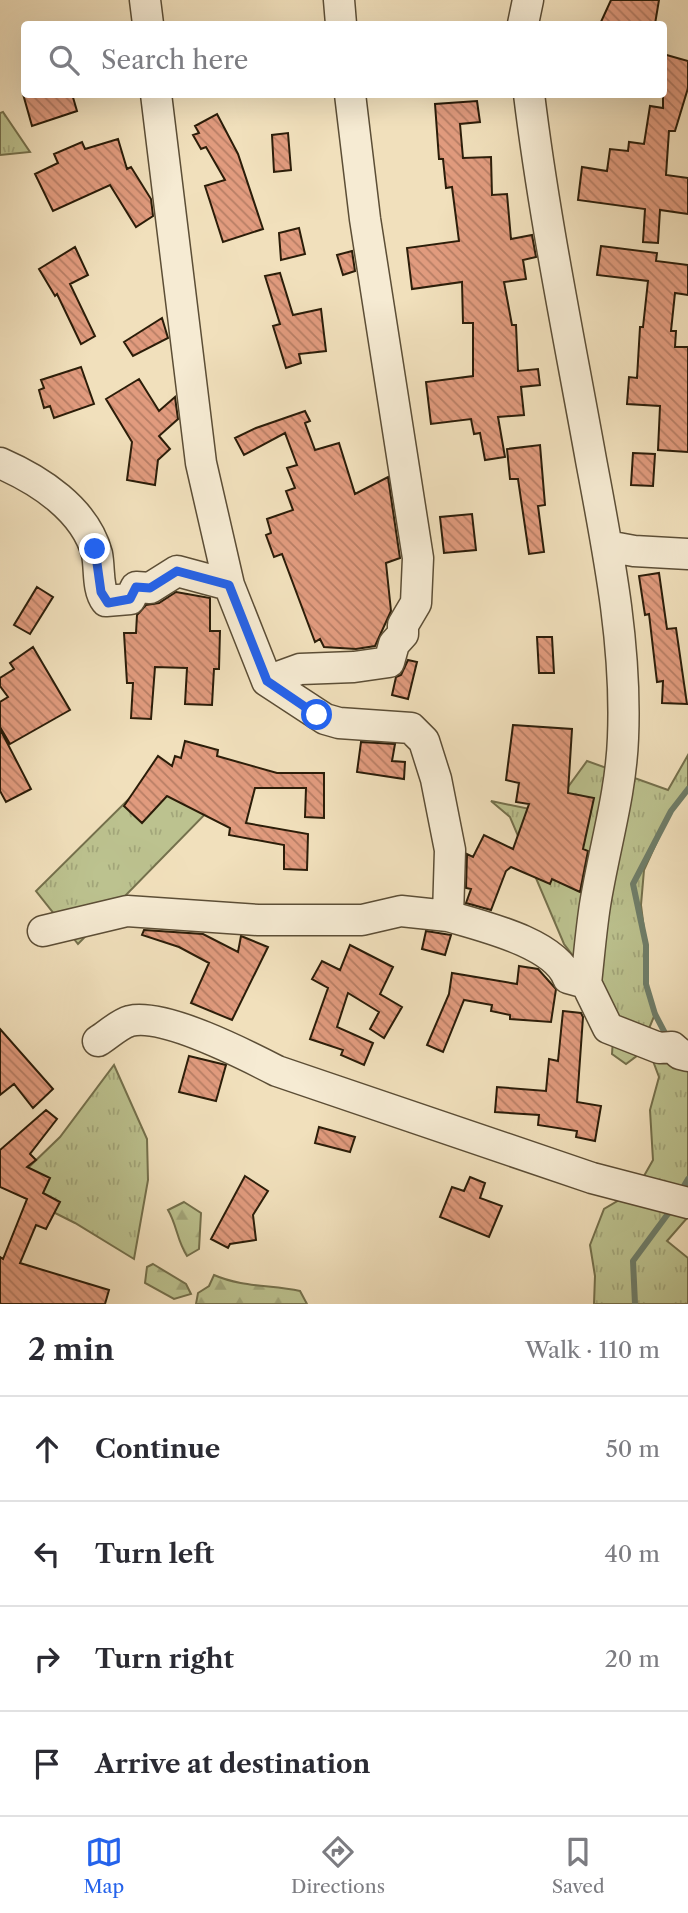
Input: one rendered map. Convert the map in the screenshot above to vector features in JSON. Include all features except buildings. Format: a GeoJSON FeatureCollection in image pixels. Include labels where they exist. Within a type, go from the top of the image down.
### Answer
{"type":"FeatureCollection","features":[{"type":"Feature","properties":{"kind":"street"},"geometry":{"type":"LineString","coordinates":[[145,0],[148,21]]}},
{"type":"Feature","properties":{"kind":"street"},"geometry":{"type":"LineString","coordinates":[[339,0],[341,21]]}},
{"type":"Feature","properties":{"kind":"street"},"geometry":{"type":"LineString","coordinates":[[524,21],[528,0]]}},
{"type":"Feature","properties":{"kind":"street"},"geometry":{"type":"LineString","coordinates":[[156,98],[201,463],[229,585],[267,681],[325,719],[411,728],[420,734],[431,758],[450,850],[448,916]]}},
{"type":"Feature","properties":{"kind":"street"},"geometry":{"type":"LineString","coordinates":[[267,681],[300,669],[354,667],[388,662],[394,644],[403,634],[403,625],[416,603],[418,558],[365,219],[350,98]]}},
{"type":"Feature","properties":{"kind":"street"},"geometry":{"type":"LineString","coordinates":[[530,98],[558,284],[617,606],[623,739],[611,827],[595,905],[586,984],[608,1028],[659,1048],[672,1047],[680,1054],[688,1056]]}},
{"type":"Feature","properties":{"kind":"street"},"geometry":{"type":"LineString","coordinates":[[0,463],[41,484],[75,515],[95,549],[101,592],[108,603],[130,599],[136,587],[150,588],[177,571],[229,585]]}},
{"type":"Feature","properties":{"kind":"street"},"geometry":{"type":"LineString","coordinates":[[607,546],[634,551],[688,554]]}},
{"type":"Feature","properties":{"kind":"street"},"geometry":{"type":"LineString","coordinates":[[43,931],[127,911],[258,920],[362,920],[401,911],[448,916],[508,933],[563,964],[568,978],[586,984]]}},
{"type":"Feature","properties":{"kind":"street"},"geometry":{"type":"LineString","coordinates":[[98,1041],[128,1021],[168,1025],[235,1049],[277,1071],[592,1178],[688,1203]]}},
{"type":"Feature","properties":{"kind":"green space"},"geometry":{"type":"Polygon","coordinates":[[[3,112],[30,152],[0,155],[0,113],[3,112]]]}},
{"type":"Feature","properties":{"kind":"green space"},"geometry":{"type":"Polygon","coordinates":[[[688,755],[688,789],[671,811],[644,870],[641,905],[646,945],[646,984],[655,1014],[638,1055],[626,1064],[612,1054],[614,1024],[596,986],[564,944],[510,817],[491,801],[549,813],[587,761],[668,790],[688,755]]]}},
{"type":"Feature","properties":{"kind":"green space"},"geometry":{"type":"Polygon","coordinates":[[[163,765],[218,801],[78,944],[36,891],[163,765]]]}},
{"type":"Feature","properties":{"kind":"green space"},"geometry":{"type":"Polygon","coordinates":[[[688,1042],[688,1217],[667,1241],[688,1258],[688,1304],[594,1304],[595,1276],[590,1245],[604,1209],[636,1190],[653,1160],[650,1110],[659,1077],[653,1061],[688,1042]]]}},
{"type":"Feature","properties":{"kind":"green space"},"geometry":{"type":"Polygon","coordinates":[[[114,1065],[147,1139],[148,1180],[134,1259],[75,1223],[11,1191],[28,1168],[60,1137],[114,1065]]]}},
{"type":"Feature","properties":{"kind":"green space"},"geometry":{"type":"Polygon","coordinates":[[[184,1202],[201,1213],[199,1249],[187,1256],[168,1210],[184,1202]]]}},
{"type":"Feature","properties":{"kind":"green space"},"geometry":{"type":"Polygon","coordinates":[[[153,1264],[186,1284],[191,1294],[174,1299],[145,1283],[147,1267],[153,1264]]]}},
{"type":"Feature","properties":{"kind":"green space"},"geometry":{"type":"Polygon","coordinates":[[[214,1275],[245,1284],[300,1291],[307,1304],[196,1304],[198,1293],[209,1286],[214,1275]]]}},
{"type":"Feature","properties":{"kind":"waterway"},"geometry":{"type":"LineString","coordinates":[[667,1037],[655,1014],[646,984],[646,945],[633,884],[671,811],[688,789]]}},
{"type":"Feature","properties":{"kind":"waterway"},"geometry":{"type":"LineString","coordinates":[[681,1191],[688,1179]]}},
{"type":"Feature","properties":{"kind":"waterway"},"geometry":{"type":"LineString","coordinates":[[635,1304],[633,1261],[673,1207]]}},
{"type":"Feature","properties":{"kind":"route"},"geometry":{"type":"LineString","coordinates":[[95,549],[99,562],[101,592],[108,603],[130,599],[136,587],[150,588],[177,571],[229,585],[267,681],[317,715]]}}]}
